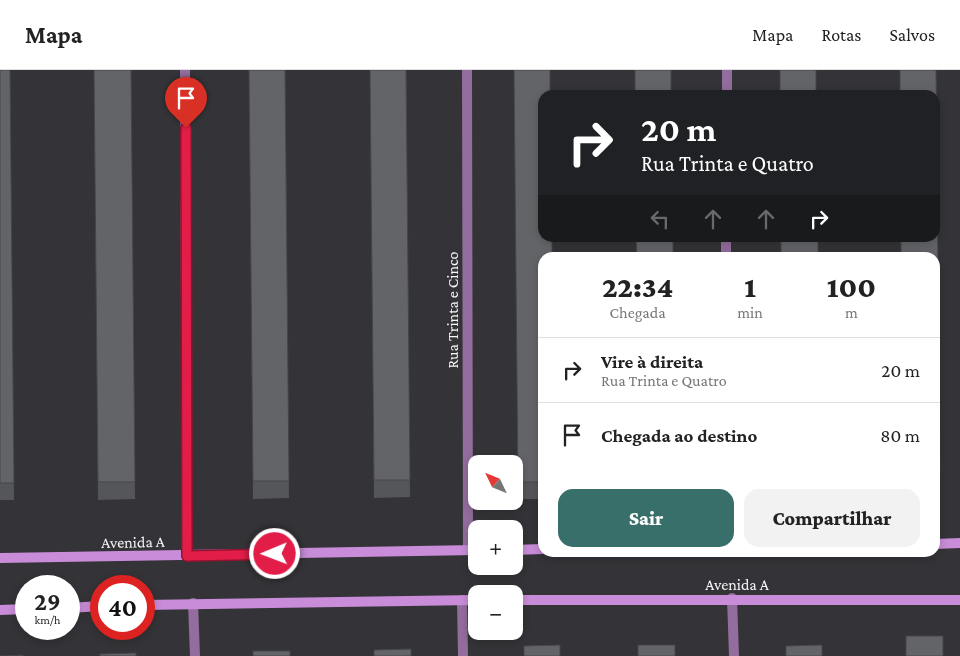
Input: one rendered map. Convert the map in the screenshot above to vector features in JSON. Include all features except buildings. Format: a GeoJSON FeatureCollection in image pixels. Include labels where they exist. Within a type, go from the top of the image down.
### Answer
{"type":"FeatureCollection","features":[{"type":"Feature","properties":{"kind":"street"},"geometry":{"type":"LineString","coordinates":[[185,70],[187,556]]}},
{"type":"Feature","properties":{"kind":"street","name":"Rua Trinta e Cinco"},"geometry":{"type":"LineString","coordinates":[[467,70],[472,520]]}},
{"type":"Feature","properties":{"kind":"street"},"geometry":{"type":"LineString","coordinates":[[727,70],[727,90]]}},
{"type":"Feature","properties":{"kind":"street"},"geometry":{"type":"LineString","coordinates":[[940,544],[960,543]]}},
{"type":"Feature","properties":{"kind":"street","name":"Avenida A"},"geometry":{"type":"LineString","coordinates":[[0,558],[468,550]]}},
{"type":"Feature","properties":{"kind":"street"},"geometry":{"type":"LineString","coordinates":[[523,550],[538,550]]}},
{"type":"Feature","properties":{"kind":"street"},"geometry":{"type":"LineString","coordinates":[[732,598],[734,656]]}},
{"type":"Feature","properties":{"kind":"street","name":"Avenida A"},"geometry":{"type":"LineString","coordinates":[[523,600],[732,598],[960,600]]}},
{"type":"Feature","properties":{"kind":"street"},"geometry":{"type":"LineString","coordinates":[[462,600],[463,656]]}},
{"type":"Feature","properties":{"kind":"street"},"geometry":{"type":"LineString","coordinates":[[155,605],[468,600]]}},
{"type":"Feature","properties":{"kind":"street"},"geometry":{"type":"LineString","coordinates":[[193,603],[195,656]]}},
{"type":"Feature","properties":{"kind":"street"},"geometry":{"type":"LineString","coordinates":[[0,610],[15,609]]}},
{"type":"Feature","properties":{"kind":"route"},"geometry":{"type":"LineString","coordinates":[[186,128],[187,556],[275,554]]}}]}
